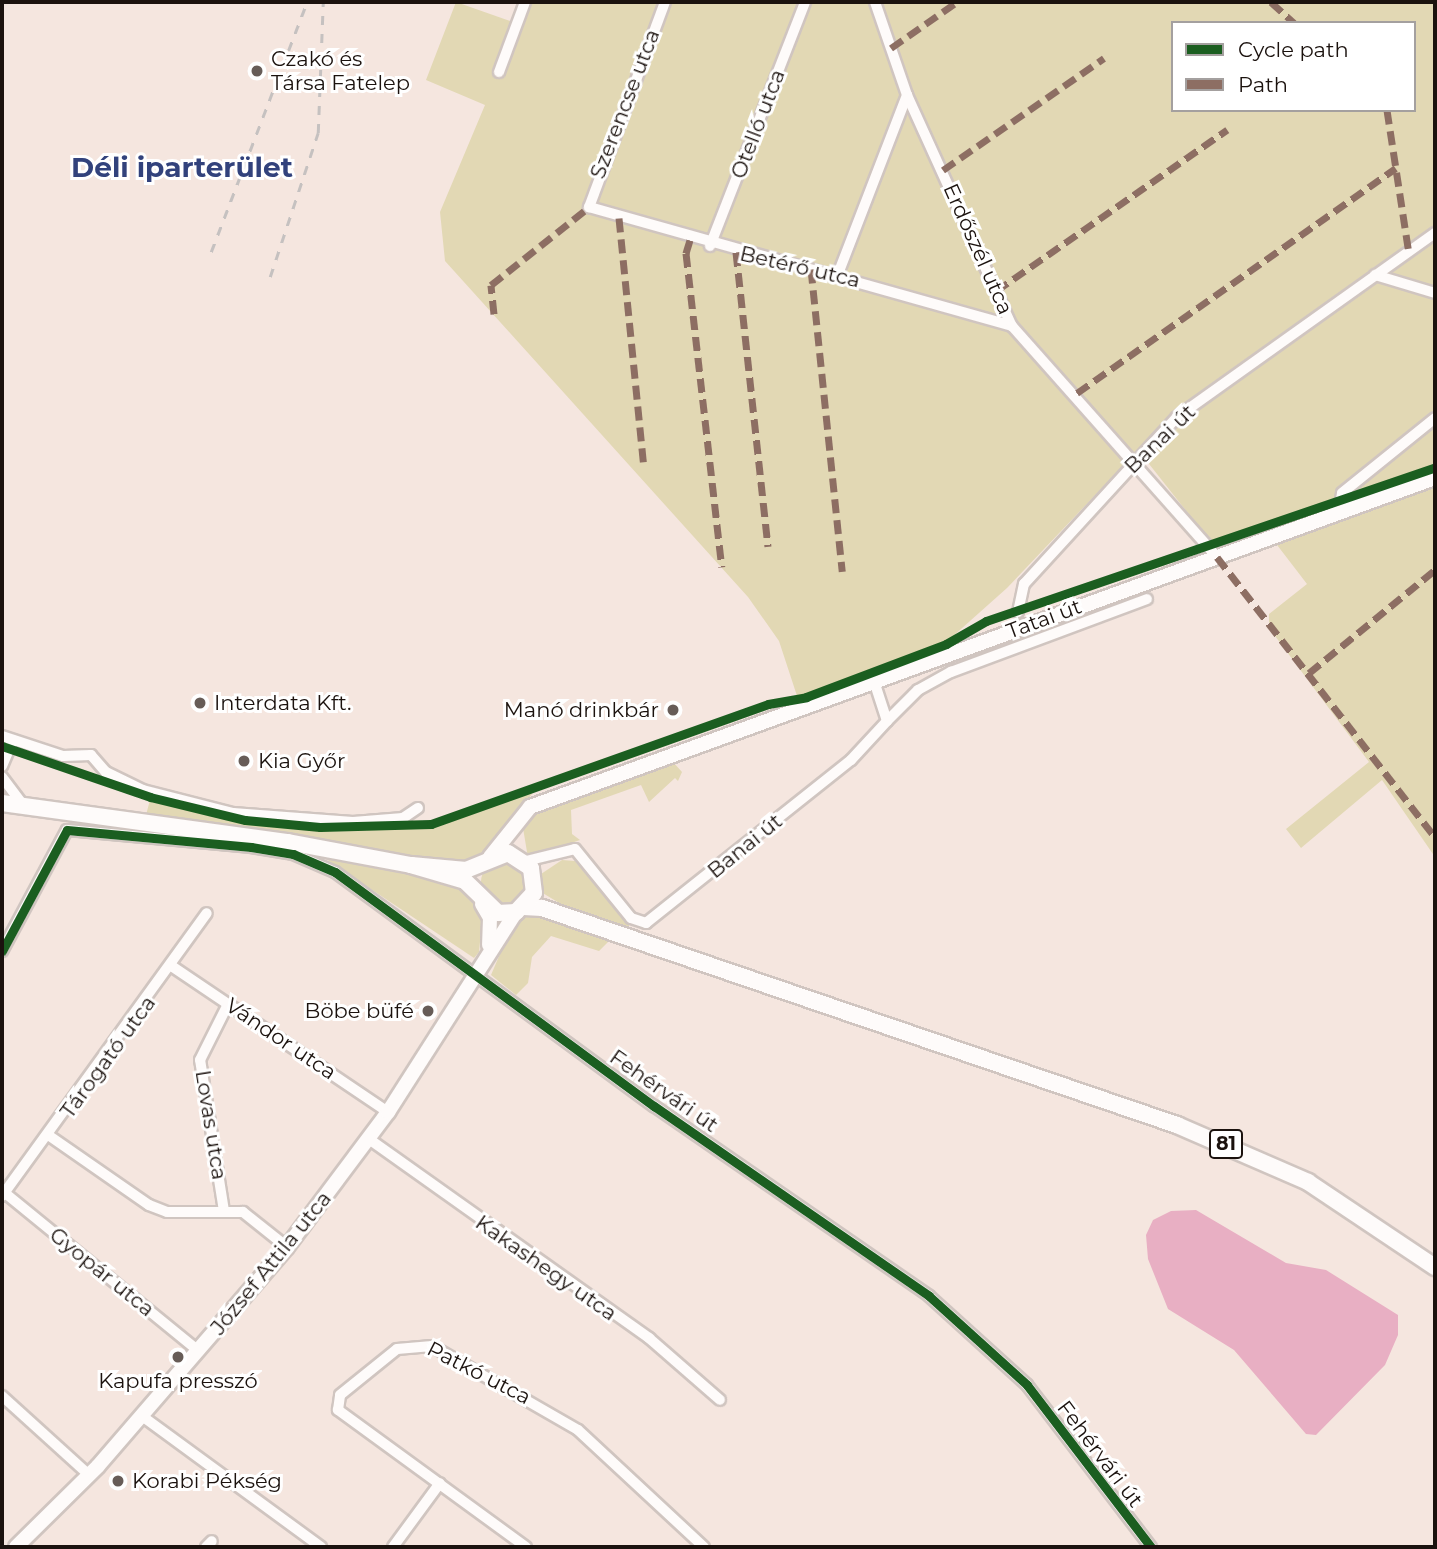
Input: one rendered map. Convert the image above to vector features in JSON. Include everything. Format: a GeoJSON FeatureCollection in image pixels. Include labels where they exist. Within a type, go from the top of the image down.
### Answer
{"type":"FeatureCollection","features":[{"type":"Feature","properties":{"kind":"main road","name":"81"},"geometry":{"type":"LineString","coordinates":[[2,803],[411,866],[460,870],[486,860],[521,859],[535,881],[565,916]]}},
{"type":"Feature","properties":{"kind":"main road"},"geometry":{"type":"LineString","coordinates":[[480,900],[475,879],[486,860]]}},
{"type":"Feature","properties":{"kind":"main road","name":"81"},"geometry":{"type":"LineString","coordinates":[[411,866],[465,881],[480,900],[498,913],[520,910],[565,916],[1239,1150],[1349,1205],[1435,1267]]}},
{"type":"Feature","properties":{"kind":"main road"},"geometry":{"type":"LineString","coordinates":[[520,910],[535,881]]}},
{"type":"Feature","properties":{"kind":"street"},"geometry":{"type":"LineString","coordinates":[[499,72],[526,2]]}},
{"type":"Feature","properties":{"kind":"street","name":"Szerencse utca"},"geometry":{"type":"LineString","coordinates":[[589,207],[665,2]]}},
{"type":"Feature","properties":{"kind":"street","name":"Otelló utca"},"geometry":{"type":"LineString","coordinates":[[710,246],[805,2]]}},
{"type":"Feature","properties":{"kind":"street","name":"Erdőszél utca"},"geometry":{"type":"LineString","coordinates":[[875,2],[907,95],[1012,326],[1051,363],[1132,464],[1217,557]]}},
{"type":"Feature","properties":{"kind":"street"},"geometry":{"type":"LineString","coordinates":[[838,274],[907,95]]}},
{"type":"Feature","properties":{"kind":"street","name":"Betérő utca"},"geometry":{"type":"LineString","coordinates":[[589,207],[710,246],[838,274],[1012,326]]}},
{"type":"Feature","properties":{"kind":"street","name":"Banai út"},"geometry":{"type":"LineString","coordinates":[[1018,612],[1024,584],[1177,417],[1435,233]]}},
{"type":"Feature","properties":{"kind":"street"},"geometry":{"type":"LineString","coordinates":[[1375,275],[1435,293]]}},
{"type":"Feature","properties":{"kind":"street"},"geometry":{"type":"LineString","coordinates":[[1339,512],[1342,494],[1435,418]]}},
{"type":"Feature","properties":{"kind":"street","name":"Tatai út"},"geometry":{"type":"LineString","coordinates":[[486,860],[522,813],[536,805],[1435,478]]}},
{"type":"Feature","properties":{"kind":"street","name":"Tatai út"},"geometry":{"type":"LineString","coordinates":[[887,721],[918,690],[951,672],[1147,599]]}},
{"type":"Feature","properties":{"kind":"street"},"geometry":{"type":"LineString","coordinates":[[942,656],[951,672]]}},
{"type":"Feature","properties":{"kind":"street"},"geometry":{"type":"LineString","coordinates":[[874,681],[887,721]]}},
{"type":"Feature","properties":{"kind":"street","name":"Banai út"},"geometry":{"type":"LineString","coordinates":[[575,849],[631,918],[646,923],[851,760],[887,721]]}},
{"type":"Feature","properties":{"kind":"street"},"geometry":{"type":"LineString","coordinates":[[2,736],[63,756],[91,755],[106,772],[143,790],[233,813],[353,822],[403,818],[418,808]]}},
{"type":"Feature","properties":{"kind":"street"},"geometry":{"type":"LineString","coordinates":[[2,766],[12,740]]}},
{"type":"Feature","properties":{"kind":"street"},"geometry":{"type":"LineString","coordinates":[[2,777],[27,806]]}},
{"type":"Feature","properties":{"kind":"street"},"geometry":{"type":"LineString","coordinates":[[536,805],[518,828],[521,859],[575,849]]}},
{"type":"Feature","properties":{"kind":"street","name":"Fehérvári út"},"geometry":{"type":"LineString","coordinates":[[2,951],[64,832],[293,853],[335,872],[477,976],[929,1296],[1027,1385],[1151,1547]]}},
{"type":"Feature","properties":{"kind":"street"},"geometry":{"type":"LineString","coordinates":[[535,881],[575,849]]}},
{"type":"Feature","properties":{"kind":"street","name":"József Attila utca"},"geometry":{"type":"LineString","coordinates":[[480,900],[490,918],[489,950]]}},
{"type":"Feature","properties":{"kind":"street","name":"József Attila utca"},"geometry":{"type":"LineString","coordinates":[[16,1547],[89,1475],[200,1351],[287,1247],[369,1139],[477,976],[489,950],[520,910]]}},
{"type":"Feature","properties":{"kind":"street","name":"Tárogató utca"},"geometry":{"type":"LineString","coordinates":[[3,1194],[51,1137],[173,967],[206,913]]}},
{"type":"Feature","properties":{"kind":"street","name":"Vándor utca"},"geometry":{"type":"LineString","coordinates":[[173,967],[388,1111]]}},
{"type":"Feature","properties":{"kind":"street","name":"Lovas utca"},"geometry":{"type":"LineString","coordinates":[[225,1211],[200,1059],[228,1004]]}},
{"type":"Feature","properties":{"kind":"street"},"geometry":{"type":"LineString","coordinates":[[51,1137],[149,1205],[167,1212],[225,1211],[251,1217],[287,1247]]}},
{"type":"Feature","properties":{"kind":"street","name":"Kakashegy utca"},"geometry":{"type":"LineString","coordinates":[[369,1139],[649,1338],[720,1400]]}},
{"type":"Feature","properties":{"kind":"street","name":"Gyopár utca"},"geometry":{"type":"LineString","coordinates":[[3,1194],[200,1351]]}},
{"type":"Feature","properties":{"kind":"street","name":"Patkó utca"},"geometry":{"type":"LineString","coordinates":[[526,1547],[336,1403],[409,1343],[432,1346],[579,1430],[704,1547]]}},
{"type":"Feature","properties":{"kind":"street"},"geometry":{"type":"LineString","coordinates":[[2,1396],[89,1475]]}},
{"type":"Feature","properties":{"kind":"street"},"geometry":{"type":"LineString","coordinates":[[142,1416],[321,1547]]}},
{"type":"Feature","properties":{"kind":"street"},"geometry":{"type":"LineString","coordinates":[[393,1547],[440,1483]]}},
{"type":"Feature","properties":{"kind":"shaded area"},"geometry":{"type":"Polygon","coordinates":[[[456,2],[513,22],[521,2],[1435,2],[1435,857],[1382,780],[1301,848],[1286,829],[1369,762],[1269,628],[1269,614],[1307,584],[1274,541],[1225,560],[1138,450],[1007,588],[933,654],[799,702],[779,641],[748,597],[445,261],[440,212],[485,105],[426,80],[456,2]]]}},
{"type":"Feature","properties":{"kind":"shaded area"},"geometry":{"type":"Polygon","coordinates":[[[673,762],[682,772],[678,781],[675,778],[649,802],[641,785],[571,810],[572,834],[580,840],[528,858],[523,828],[533,814],[673,762]]]}},
{"type":"Feature","properties":{"kind":"shaded area"},"geometry":{"type":"Polygon","coordinates":[[[534,791],[494,848],[457,865],[146,815],[150,800],[246,824],[321,831],[422,828],[534,791]]]}},
{"type":"Feature","properties":{"kind":"shaded area"},"geometry":{"type":"Polygon","coordinates":[[[326,859],[453,883],[483,911],[479,952],[474,958],[326,859]]]}},
{"type":"Feature","properties":{"kind":"shaded area"},"geometry":{"type":"Polygon","coordinates":[[[504,859],[520,866],[527,882],[520,898],[504,905],[488,898],[481,882],[488,866],[504,859]]]}},
{"type":"Feature","properties":{"kind":"shaded area"},"geometry":{"type":"Polygon","coordinates":[[[562,860],[575,861],[629,924],[629,937],[599,927],[541,892],[541,874],[562,860]]]}},
{"type":"Feature","properties":{"kind":"shaded area"},"geometry":{"type":"Polygon","coordinates":[[[534,911],[612,938],[599,951],[551,936],[532,957],[528,983],[516,995],[491,975],[514,921],[534,911]]]}},
{"type":"Feature","properties":{"kind":"shaded area"},"geometry":{"type":"Polygon","coordinates":[[[1196,1210],[1286,1263],[1326,1270],[1398,1315],[1398,1335],[1385,1365],[1316,1435],[1306,1434],[1234,1350],[1168,1309],[1148,1259],[1146,1235],[1153,1220],[1171,1211],[1196,1210]]]}},
{"type":"Feature","properties":{"kind":"railway"},"geometry":{"type":"LineString","coordinates":[[211,252],[307,2]]}},
{"type":"Feature","properties":{"kind":"railway"},"geometry":{"type":"LineString","coordinates":[[270,277],[318,133],[323,2]]}},
{"type":"Feature","properties":{"kind":"marked path"},"geometry":{"type":"LineString","coordinates":[[891,48],[957,2]]}},
{"type":"Feature","properties":{"kind":"marked path"},"geometry":{"type":"LineString","coordinates":[[1271,2],[1292,21]]}},
{"type":"Feature","properties":{"kind":"marked path"},"geometry":{"type":"LineString","coordinates":[[943,170],[1104,58]]}},
{"type":"Feature","properties":{"kind":"marked path"},"geometry":{"type":"LineString","coordinates":[[1387,112],[1409,253]]}},
{"type":"Feature","properties":{"kind":"marked path"},"geometry":{"type":"LineString","coordinates":[[996,291],[1227,130]]}},
{"type":"Feature","properties":{"kind":"marked path"},"geometry":{"type":"LineString","coordinates":[[1077,393],[1396,168]]}},
{"type":"Feature","properties":{"kind":"marked path"},"geometry":{"type":"LineString","coordinates":[[494,314],[491,285],[589,207]]}},
{"type":"Feature","properties":{"kind":"marked path"},"geometry":{"type":"LineString","coordinates":[[619,218],[644,469]]}},
{"type":"Feature","properties":{"kind":"marked path"},"geometry":{"type":"LineString","coordinates":[[690,240],[686,253],[722,567]]}},
{"type":"Feature","properties":{"kind":"marked path"},"geometry":{"type":"LineString","coordinates":[[736,252],[768,546]]}},
{"type":"Feature","properties":{"kind":"marked path"},"geometry":{"type":"LineString","coordinates":[[811,269],[842,571]]}},
{"type":"Feature","properties":{"kind":"marked path"},"geometry":{"type":"LineString","coordinates":[[1217,557],[1435,837]]}},
{"type":"Feature","properties":{"kind":"marked path"},"geometry":{"type":"LineString","coordinates":[[1309,673],[1435,570]]}},
{"type":"Feature","properties":{"kind":"cycle path"},"geometry":{"type":"LineString","coordinates":[[2,746],[150,797],[245,820],[320,827],[431,824],[768,704],[806,697],[946,644],[986,621],[1435,467]]}},
{"type":"Feature","properties":{"kind":"cycle path"},"geometry":{"type":"LineString","coordinates":[[2,951],[67,830],[251,847],[293,854],[335,872],[654,1106],[929,1296],[1027,1385],[1151,1547]]}},
{"type":"Feature","properties":{"kind":"place","name":"Czakó és Társa Fatelep"},"geometry":{"type":"Point","coordinates":[257,71]}},
{"type":"Feature","properties":{"kind":"place","name":"Interdata Kft."},"geometry":{"type":"Point","coordinates":[200,703]}},
{"type":"Feature","properties":{"kind":"place","name":"Manó drinkbár"},"geometry":{"type":"Point","coordinates":[673,710]}},
{"type":"Feature","properties":{"kind":"place","name":"Kia Győr"},"geometry":{"type":"Point","coordinates":[244,761]}},
{"type":"Feature","properties":{"kind":"place","name":"Böbe büfé"},"geometry":{"type":"Point","coordinates":[428,1011]}},
{"type":"Feature","properties":{"kind":"place","name":"Kapufa presszó"},"geometry":{"type":"Point","coordinates":[178,1357]}},
{"type":"Feature","properties":{"kind":"place","name":"Korabi Pékség"},"geometry":{"type":"Point","coordinates":[118,1481]}},
{"type":"Feature","properties":{"kind":"district","name":"Déli iparterület"},"geometry":{"type":"Point","coordinates":[182,167]}}]}
